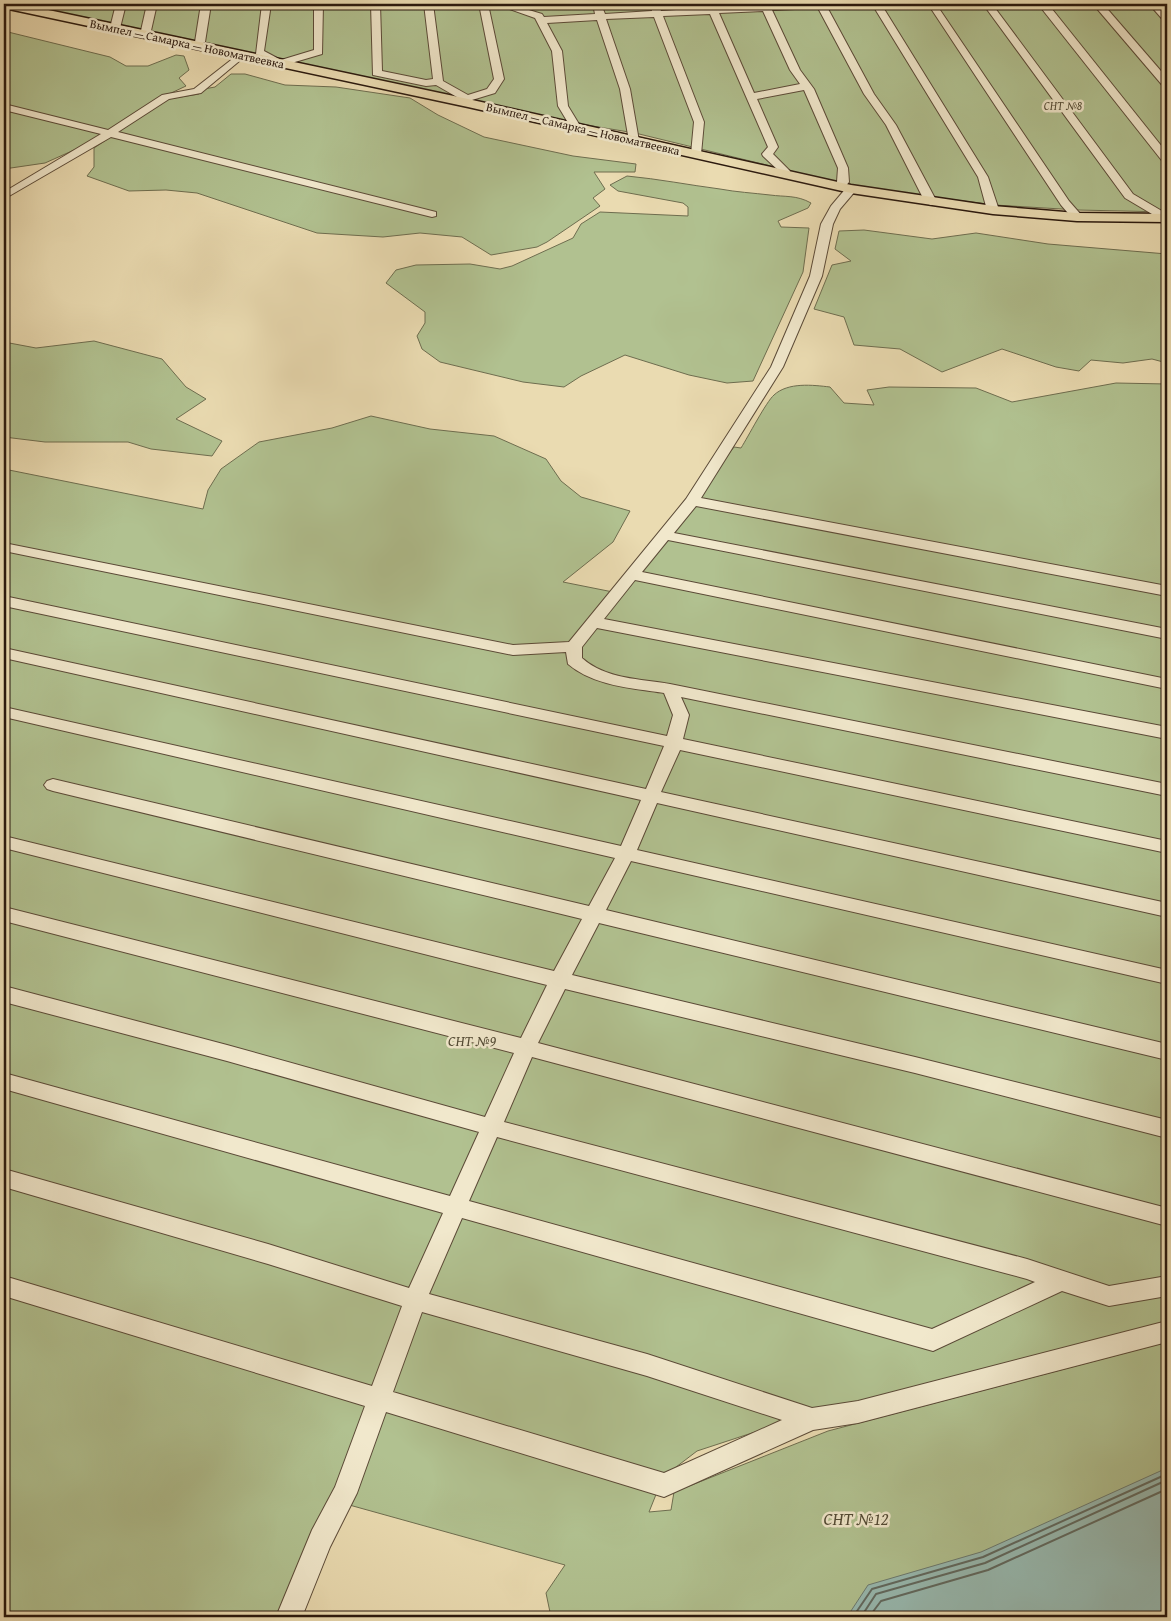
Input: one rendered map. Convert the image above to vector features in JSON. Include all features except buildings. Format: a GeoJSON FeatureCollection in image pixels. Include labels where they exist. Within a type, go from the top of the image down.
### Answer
{"type":"FeatureCollection","features":[{"type":"Feature","properties":{"kind":"main road","name":"Вымпел — Самарка — Новоматвеевка"},"geometry":{"type":"LineString","coordinates":[[4,4],[240,56],[468,100],[577,129],[846,187],[932,202],[993,210],[1077,217],[1166,218]]}},
{"type":"Feature","properties":{"kind":"street"},"geometry":{"type":"LineString","coordinates":[[36,11],[51,4]]}},
{"type":"Feature","properties":{"kind":"street"},"geometry":{"type":"LineString","coordinates":[[115,28],[121,4]]}},
{"type":"Feature","properties":{"kind":"street"},"geometry":{"type":"LineString","coordinates":[[145,35],[152,4]]}},
{"type":"Feature","properties":{"kind":"street"},"geometry":{"type":"LineString","coordinates":[[200,42],[206,4]]}},
{"type":"Feature","properties":{"kind":"street"},"geometry":{"type":"LineString","coordinates":[[266,4],[259,52],[279,63],[319,52],[319,4]]}},
{"type":"Feature","properties":{"kind":"street"},"geometry":{"type":"LineString","coordinates":[[375,4],[377,73],[426,83],[438,82]]}},
{"type":"Feature","properties":{"kind":"street"},"geometry":{"type":"LineString","coordinates":[[429,4],[438,82],[468,100],[490,91],[499,79],[484,4]]}},
{"type":"Feature","properties":{"kind":"street"},"geometry":{"type":"LineString","coordinates":[[500,4],[541,18],[658,14],[712,7],[838,4]]}},
{"type":"Feature","properties":{"kind":"street"},"geometry":{"type":"LineString","coordinates":[[543,4],[541,18],[557,51],[563,106],[577,129]]}},
{"type":"Feature","properties":{"kind":"street"},"geometry":{"type":"LineString","coordinates":[[597,4],[630,104],[634,123],[634,141]]}},
{"type":"Feature","properties":{"kind":"street"},"geometry":{"type":"LineString","coordinates":[[654,4],[699,122],[696,154]]}},
{"type":"Feature","properties":{"kind":"street"},"geometry":{"type":"LineString","coordinates":[[876,4],[983,177],[993,210]]}},
{"type":"Feature","properties":{"kind":"street"},"geometry":{"type":"LineString","coordinates":[[932,4],[1065,203],[1077,217]]}},
{"type":"Feature","properties":{"kind":"street"},"geometry":{"type":"LineString","coordinates":[[988,4],[1129,196],[1166,218]]}},
{"type":"Feature","properties":{"kind":"street"},"geometry":{"type":"LineString","coordinates":[[1043,4],[1167,160]]}},
{"type":"Feature","properties":{"kind":"street"},"geometry":{"type":"LineString","coordinates":[[1098,4],[1167,84]]}},
{"type":"Feature","properties":{"kind":"street"},"geometry":{"type":"LineString","coordinates":[[1153,4],[1167,19]]}},
{"type":"Feature","properties":{"kind":"street"},"geometry":{"type":"LineString","coordinates":[[821,5],[869,94],[890,125],[932,202]]}},
{"type":"Feature","properties":{"kind":"street"},"geometry":{"type":"LineString","coordinates":[[765,6],[795,70],[807,86],[843,168],[843,182],[846,187],[828,222],[816,276],[777,367],[692,501],[574,646],[574,660],[580,668],[594,674],[1167,790]]}},
{"type":"Feature","properties":{"kind":"street"},"geometry":{"type":"LineString","coordinates":[[712,7],[772,147],[767,154],[785,171],[785,175]]}},
{"type":"Feature","properties":{"kind":"street"},"geometry":{"type":"LineString","coordinates":[[4,196],[110,134],[166,97],[197,91],[227,64],[240,56]]}},
{"type":"Feature","properties":{"kind":"street"},"geometry":{"type":"LineString","coordinates":[[750,97],[807,86]]}},
{"type":"Feature","properties":{"kind":"street"},"geometry":{"type":"LineString","coordinates":[[4,107],[432,214]]}},
{"type":"Feature","properties":{"kind":"street"},"geometry":{"type":"LineString","coordinates":[[692,501],[1167,591]]}},
{"type":"Feature","properties":{"kind":"street"},"geometry":{"type":"LineString","coordinates":[[664,535],[1167,634]]}},
{"type":"Feature","properties":{"kind":"street"},"geometry":{"type":"LineString","coordinates":[[4,547],[514,650],[542,650],[574,646]]}},
{"type":"Feature","properties":{"kind":"street"},"geometry":{"type":"LineString","coordinates":[[632,575],[1167,684]]}},
{"type":"Feature","properties":{"kind":"street"},"geometry":{"type":"LineString","coordinates":[[4,602],[1167,847]]}},
{"type":"Feature","properties":{"kind":"street"},"geometry":{"type":"LineString","coordinates":[[593,622],[1167,733]]}},
{"type":"Feature","properties":{"kind":"street"},"geometry":{"type":"LineString","coordinates":[[4,652],[1167,910]]}},
{"type":"Feature","properties":{"kind":"street"},"geometry":{"type":"LineString","coordinates":[[289,1617],[322,1539],[345,1493],[415,1300],[525,1050],[593,914],[626,854],[674,743],[682,714],[670,689]]}},
{"type":"Feature","properties":{"kind":"street"},"geometry":{"type":"LineString","coordinates":[[4,712],[1167,977]]}},
{"type":"Feature","properties":{"kind":"street"},"geometry":{"type":"LineString","coordinates":[[53,785],[1167,1052]]}},
{"type":"Feature","properties":{"kind":"street"},"geometry":{"type":"LineString","coordinates":[[4,842],[559,980],[915,1065],[1167,1129]]}},
{"type":"Feature","properties":{"kind":"street"},"geometry":{"type":"LineString","coordinates":[[4,914],[525,1050],[892,1141],[1167,1217]]}},
{"type":"Feature","properties":{"kind":"street"},"geometry":{"type":"LineString","coordinates":[[4,994],[227,1053],[491,1128],[1018,1266],[1109,1296],[1167,1286]]}},
{"type":"Feature","properties":{"kind":"street"},"geometry":{"type":"LineString","coordinates":[[4,1081],[932,1340],[1062,1280]]}},
{"type":"Feature","properties":{"kind":"street"},"geometry":{"type":"LineString","coordinates":[[4,1178],[268,1254],[415,1300],[647,1365],[812,1419]]}},
{"type":"Feature","properties":{"kind":"street"},"geometry":{"type":"LineString","coordinates":[[4,1286],[664,1484],[812,1419],[858,1412],[1167,1332]]}},
{"type":"Feature","properties":{"kind":"green space"},"geometry":{"type":"Polygon","coordinates":[[[18,4],[119,4],[114,25],[18,4]]]}},
{"type":"Feature","properties":{"kind":"green space","name":"СНТ №8"},"geometry":{"type":"Polygon","coordinates":[[[123,4],[1167,4],[1167,212],[1078,210],[995,205],[861,188],[635,133],[550,119],[119,26],[123,4]]]}},
{"type":"Feature","properties":{"kind":"green space"},"geometry":{"type":"Polygon","coordinates":[[[4,31],[110,57],[126,66],[148,66],[176,55],[184,56],[189,70],[179,78],[186,86],[152,102],[92,142],[45,163],[4,169],[4,31]]]}},
{"type":"Feature","properties":{"kind":"green space"},"geometry":{"type":"Polygon","coordinates":[[[231,74],[245,74],[285,85],[336,87],[410,98],[438,115],[484,137],[573,156],[636,164],[635,172],[594,172],[605,189],[593,198],[600,206],[537,247],[491,255],[462,237],[420,233],[383,237],[317,233],[197,193],[166,190],[129,191],[87,176],[94,167],[94,148],[168,99],[199,94],[204,89],[215,87],[231,74]]]}},
{"type":"Feature","properties":{"kind":"green space"},"geometry":{"type":"Polygon","coordinates":[[[627,176],[732,191],[791,197],[811,203],[808,208],[778,221],[781,227],[809,228],[803,272],[753,381],[727,383],[689,375],[625,355],[581,376],[564,387],[523,382],[440,362],[422,349],[417,336],[425,323],[425,312],[386,283],[396,270],[416,265],[470,264],[500,269],[512,266],[573,238],[581,224],[600,212],[688,216],[688,207],[683,203],[618,191],[610,185],[627,176]]]}},
{"type":"Feature","properties":{"kind":"green space"},"geometry":{"type":"Polygon","coordinates":[[[864,230],[932,239],[976,233],[1048,244],[1167,254],[1167,363],[1152,359],[1123,363],[1091,360],[1079,371],[1056,367],[1002,349],[942,372],[900,349],[854,345],[844,317],[814,309],[832,265],[851,261],[835,249],[839,231],[864,230]]]}},
{"type":"Feature","properties":{"kind":"green space"},"geometry":{"type":"Polygon","coordinates":[[[94,341],[162,359],[186,387],[206,399],[176,419],[222,441],[212,456],[151,449],[128,442],[45,442],[4,437],[4,342],[36,348],[94,341]]]}},
{"type":"Feature","properties":{"kind":"green space","name":"СНТ №9"},"geometry":{"type":"Polygon","coordinates":[[[1116,383],[1167,384],[1167,1323],[816,1412],[697,1451],[663,1477],[649,1512],[671,1510],[674,1492],[828,1431],[1167,1342],[1167,1617],[551,1617],[546,1593],[565,1565],[335,1501],[281,1617],[4,1617],[4,469],[203,509],[208,490],[221,469],[259,442],[332,428],[371,416],[430,429],[494,436],[546,459],[561,481],[581,497],[630,511],[613,542],[563,582],[623,594],[734,447],[741,448],[774,395],[786,388],[801,385],[830,387],[844,403],[874,405],[867,390],[889,387],[976,388],[1012,402],[1116,383]]]}},
{"type":"Feature","properties":{"kind":"water"},"geometry":{"type":"Polygon","coordinates":[[[1167,1468],[1167,1617],[847,1617],[868,1585],[981,1552],[1167,1468]]]}},
{"type":"Feature","properties":{"kind":"park label","name":"СНТ №12"},"geometry":{"type":"Point","coordinates":[856,1519]}}]}
